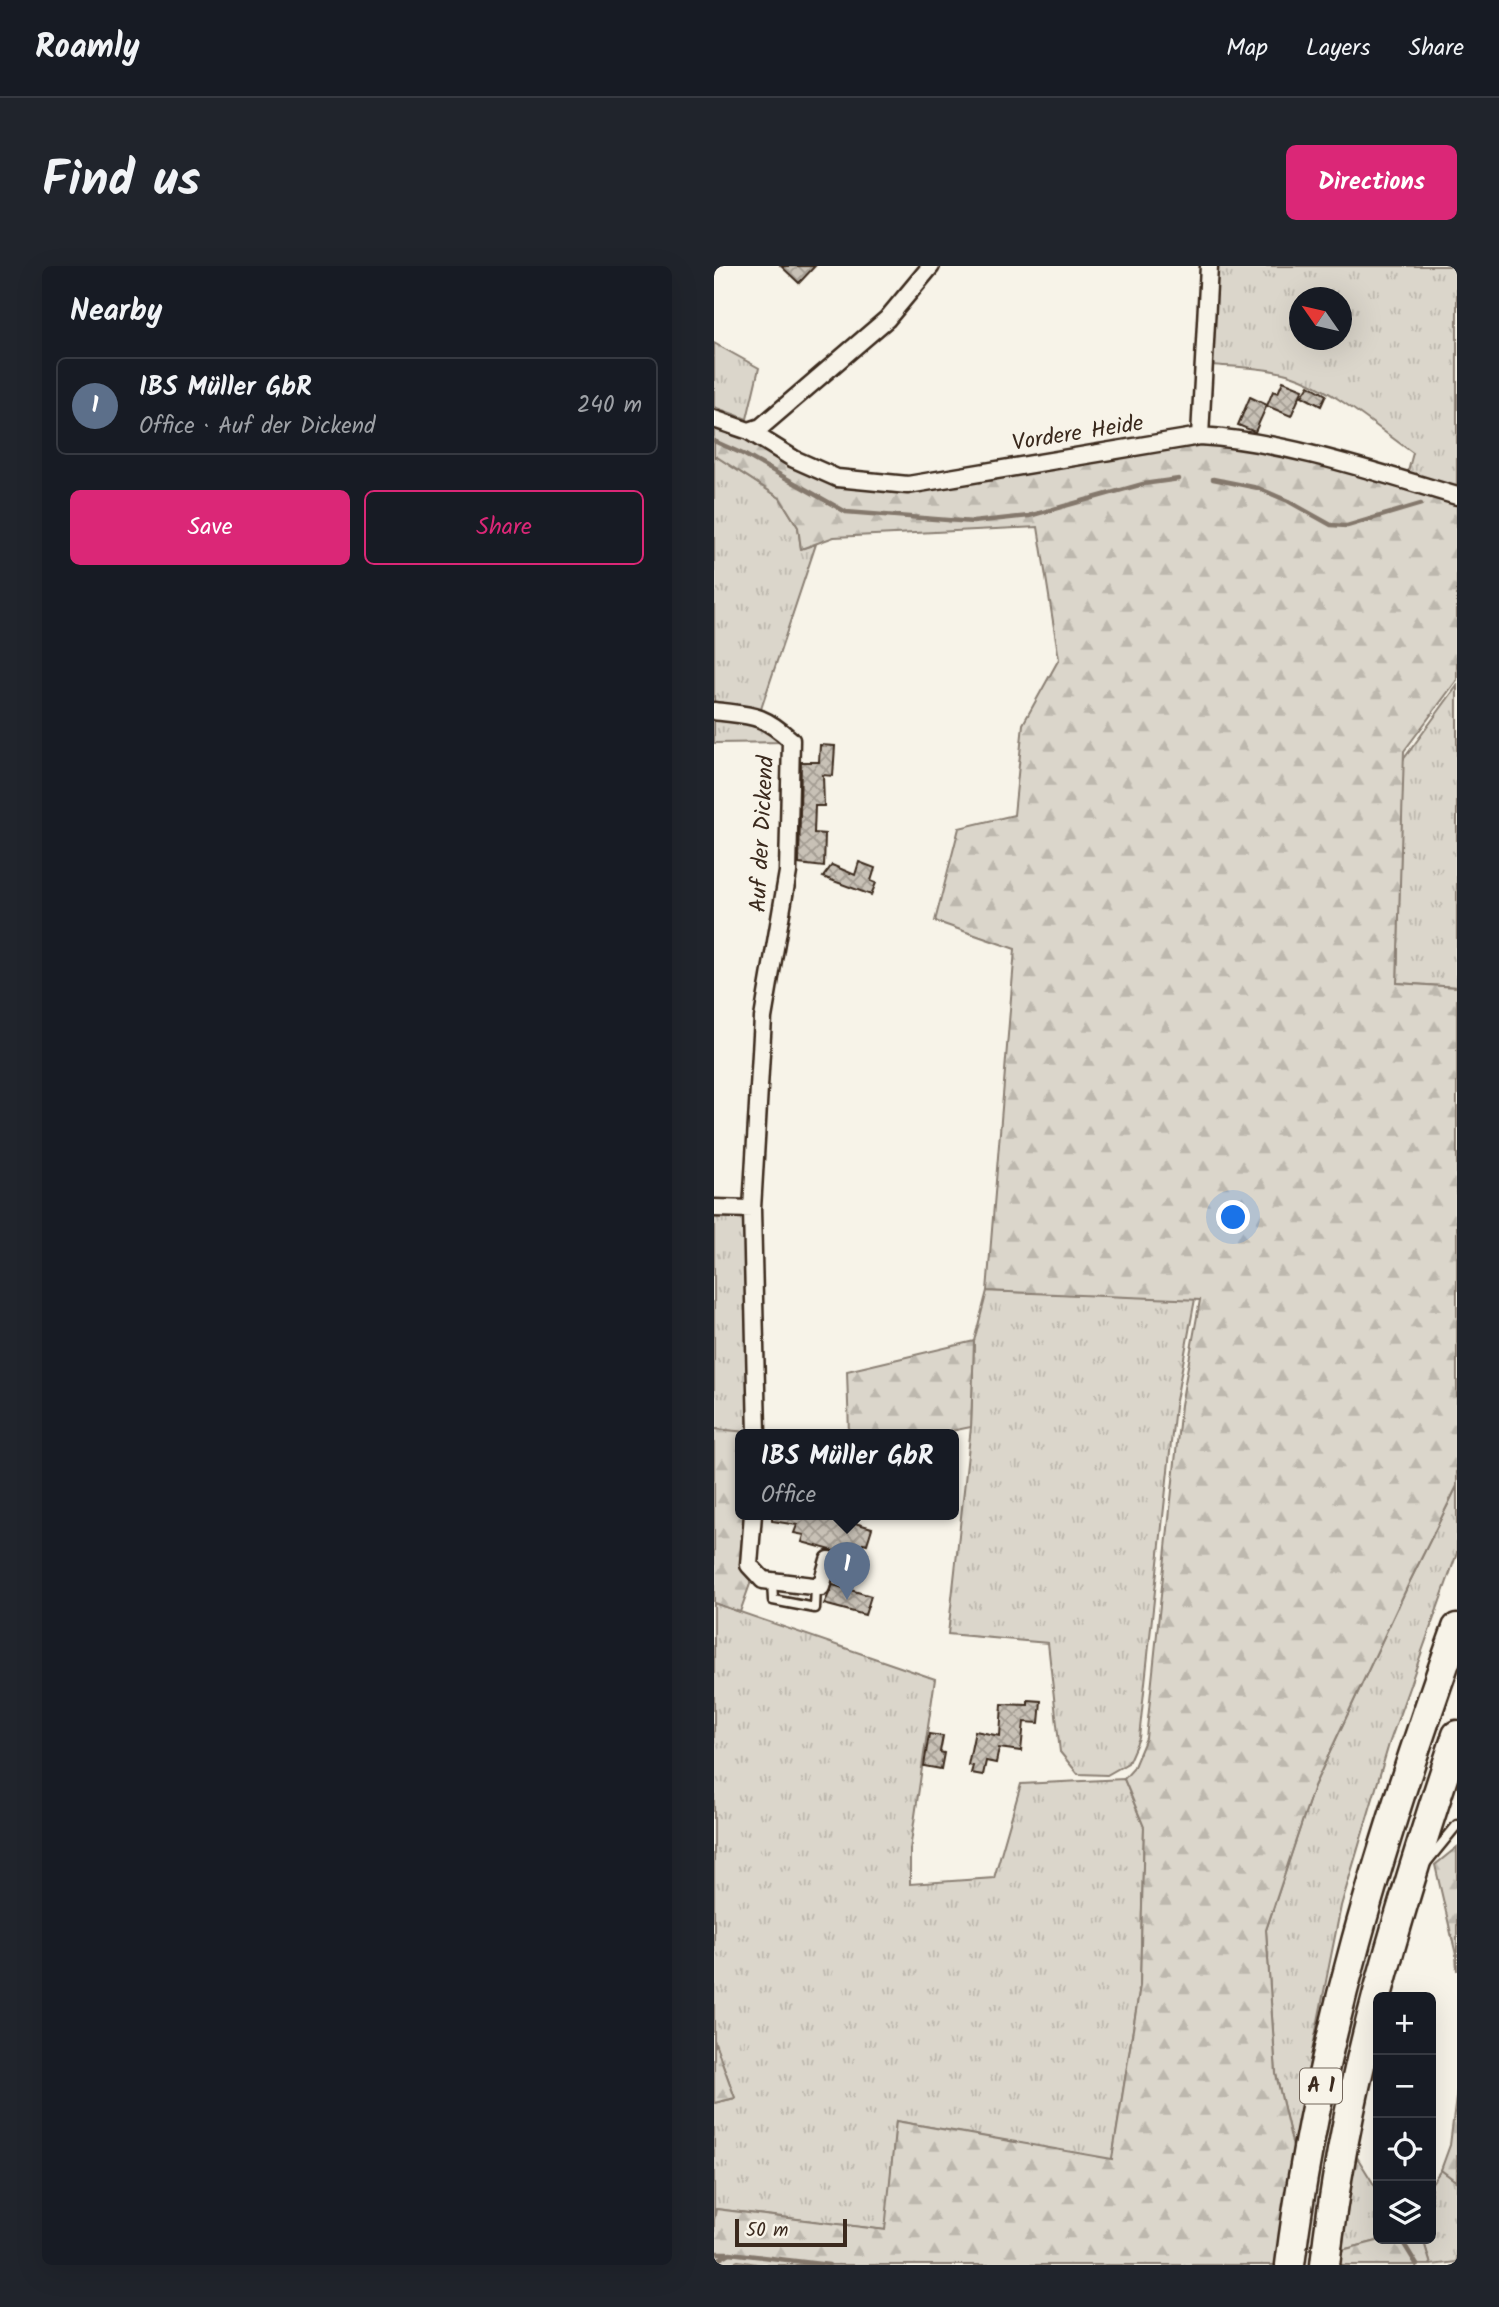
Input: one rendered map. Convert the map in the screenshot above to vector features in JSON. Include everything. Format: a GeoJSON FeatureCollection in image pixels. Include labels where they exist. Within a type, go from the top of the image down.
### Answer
{"type":"FeatureCollection","features":[{"type":"Feature","properties":{"kind":"highway","name":"A 1"},"geometry":{"type":"LineString","coordinates":[[1290,2265],[1298,2205],[1322,2077],[1344,1984],[1386,1835],[1457,1628]]}},
{"type":"Feature","properties":{"kind":"highway","name":"A 1"},"geometry":{"type":"LineString","coordinates":[[1325,2265],[1353,2099],[1379,1991],[1407,1887],[1457,1735]]}},
{"type":"Feature","properties":{"kind":"street"},"geometry":{"type":"LineString","coordinates":[[749,431],[761,427],[887,319],[931,266]]}},
{"type":"Feature","properties":{"kind":"street"},"geometry":{"type":"LineString","coordinates":[[1200,436],[1209,266]]}},
{"type":"Feature","properties":{"kind":"street","name":"Vordere Heide"},"geometry":{"type":"LineString","coordinates":[[714,419],[749,431],[794,459],[837,478],[908,485],[1200,436],[1238,438],[1368,470],[1457,496]]}},
{"type":"Feature","properties":{"kind":"street","name":"Auf der Dickend"},"geometry":{"type":"LineString","coordinates":[[714,711],[761,717],[791,740],[788,872],[763,1018],[752,1209],[757,1429]]}},
{"type":"Feature","properties":{"kind":"street"},"geometry":{"type":"LineString","coordinates":[[714,1208],[752,1209]]}},
{"type":"Feature","properties":{"kind":"street"},"geometry":{"type":"LineString","coordinates":[[753,1520],[750,1565],[763,1580],[821,1587],[829,1560]]}},
{"type":"Feature","properties":{"kind":"lane"},"geometry":{"type":"LineString","coordinates":[[1407,1887],[1457,1825]]}},
{"type":"Feature","properties":{"kind":"green space"},"geometry":{"type":"Polygon","coordinates":[[[1214,266],[1457,266],[1457,488],[1407,475],[1413,453],[1333,396],[1299,378],[1256,368],[1211,365],[1214,266]]]}},
{"type":"Feature","properties":{"kind":"green space"},"geometry":{"type":"Polygon","coordinates":[[[714,343],[759,368],[747,419],[714,407],[714,343]]]}},
{"type":"Feature","properties":{"kind":"green space"},"geometry":{"type":"Polygon","coordinates":[[[714,424],[833,483],[909,489],[1201,440],[1237,443],[1457,496],[1457,680],[1404,751],[1397,983],[1457,987],[1457,1486],[1314,1786],[1266,1930],[1276,2074],[1293,2147],[1278,2265],[763,2265],[738,2261],[729,2265],[714,2265],[716,2209],[885,2230],[896,2121],[1112,2159],[1140,1986],[1144,1827],[1124,1779],[1133,1769],[1146,1738],[1181,1405],[1200,1300],[987,1291],[1015,949],[935,921],[959,828],[1014,815],[1023,724],[1059,659],[1038,527],[834,537],[801,549],[798,527],[780,498],[714,455],[714,424]]]}},
{"type":"Feature","properties":{"kind":"green space"},"geometry":{"type":"Polygon","coordinates":[[[714,455],[780,498],[798,527],[801,549],[816,544],[760,712],[714,707],[714,455]]]}},
{"type":"Feature","properties":{"kind":"green space"},"geometry":{"type":"Polygon","coordinates":[[[1457,686],[1457,987],[1397,983],[1403,760],[1457,686]]]}},
{"type":"Feature","properties":{"kind":"green space"},"geometry":{"type":"Polygon","coordinates":[[[714,716],[759,722],[783,742],[714,743],[714,716]]]}},
{"type":"Feature","properties":{"kind":"green space"},"geometry":{"type":"Polygon","coordinates":[[[714,1212],[748,1214],[752,1429],[735,1429],[735,1431],[714,1429],[714,1212]]]}},
{"type":"Feature","properties":{"kind":"green space"},"geometry":{"type":"Polygon","coordinates":[[[987,1291],[1195,1299],[1175,1406],[1139,1738],[1128,1763],[1107,1775],[1078,1774],[1060,1752],[1048,1643],[948,1634],[971,1427],[974,1341],[987,1291]]]}},
{"type":"Feature","properties":{"kind":"green space"},"geometry":{"type":"Polygon","coordinates":[[[974,1341],[971,1427],[959,1429],[849,1429],[847,1371],[974,1341]]]}},
{"type":"Feature","properties":{"kind":"green space"},"geometry":{"type":"Polygon","coordinates":[[[714,1429],[735,1431],[735,1520],[754,1520],[750,1584],[740,1612],[714,1603],[714,1429]]]}},
{"type":"Feature","properties":{"kind":"green space"},"geometry":{"type":"Polygon","coordinates":[[[1457,1486],[1457,1553],[1389,1744],[1341,1906],[1293,2147],[1276,2074],[1266,1930],[1314,1786],[1457,1486]]]}},
{"type":"Feature","properties":{"kind":"green space"},"geometry":{"type":"Polygon","coordinates":[[[714,1603],[935,1679],[910,1850],[910,1884],[994,1878],[1021,1784],[1124,1779],[1144,1826],[1140,1986],[1112,2160],[896,2121],[886,2230],[717,2209],[714,2219],[714,2103],[735,2098],[714,2040],[714,1603]]]}},
{"type":"Feature","properties":{"kind":"green space"},"geometry":{"type":"Polygon","coordinates":[[[1457,1847],[1457,1971],[1456,1955],[1435,1865],[1457,1847]]]}},
{"type":"Feature","properties":{"kind":"green space"},"geometry":{"type":"Polygon","coordinates":[[[714,2040],[735,2098],[714,2103],[714,2040]]]}},
{"type":"Feature","properties":{"kind":"green space"},"geometry":{"type":"Polygon","coordinates":[[[1457,2090],[1457,2182],[1441,2170],[1450,2145],[1457,2090]]]}},
{"type":"Feature","properties":{"kind":"green space"},"geometry":{"type":"Polygon","coordinates":[[[1355,2154],[1373,2183],[1373,2242],[1342,2250],[1355,2154]]]}},
{"type":"Feature","properties":{"kind":"green space"},"geometry":{"type":"Polygon","coordinates":[[[1441,2170],[1457,2182],[1457,2262],[1431,2265],[1425,2244],[1436,2244],[1436,2177],[1441,2170]]]}},
{"type":"Feature","properties":{"kind":"green space"},"geometry":{"type":"Polygon","coordinates":[[[1373,2242],[1425,2244],[1431,2265],[1340,2265],[1342,2250],[1373,2242]]]}},
{"type":"Feature","properties":{"kind":"building"},"geometry":{"type":"Polygon","coordinates":[[[781,266],[815,266],[799,283],[781,266]]]}},
{"type":"Feature","properties":{"kind":"building"},"geometry":{"type":"Polygon","coordinates":[[[1283,381],[1303,389],[1291,416],[1267,406],[1273,391],[1278,393],[1283,381]]]}},
{"type":"Feature","properties":{"kind":"building"},"geometry":{"type":"Polygon","coordinates":[[[1309,385],[1326,395],[1321,406],[1302,396],[1309,385]]]}},
{"type":"Feature","properties":{"kind":"building"},"geometry":{"type":"Polygon","coordinates":[[[1250,397],[1267,405],[1255,432],[1238,425],[1250,397]]]}},
{"type":"Feature","properties":{"kind":"building"},"geometry":{"type":"Polygon","coordinates":[[[820,745],[835,746],[833,776],[823,775],[824,806],[815,806],[814,833],[825,834],[824,867],[799,864],[801,762],[819,762],[820,745]]]}},
{"type":"Feature","properties":{"kind":"building"},"geometry":{"type":"Polygon","coordinates":[[[859,862],[875,868],[871,881],[876,883],[871,895],[823,877],[832,865],[855,875],[859,862]]]}},
{"type":"Feature","properties":{"kind":"building"},"geometry":{"type":"Polygon","coordinates":[[[844,1520],[872,1528],[867,1544],[863,1543],[856,1567],[839,1562],[835,1551],[802,1542],[804,1535],[794,1533],[797,1525],[772,1521],[844,1520]]]}},
{"type":"Feature","properties":{"kind":"building"},"geometry":{"type":"Polygon","coordinates":[[[833,1585],[871,1596],[865,1615],[824,1604],[833,1585]]]}},
{"type":"Feature","properties":{"kind":"building"},"geometry":{"type":"Polygon","coordinates":[[[1028,1700],[1041,1701],[1039,1723],[1024,1722],[1021,1751],[999,1748],[996,1763],[986,1761],[983,1775],[971,1773],[973,1766],[968,1765],[975,1731],[1000,1736],[1002,1704],[1028,1705],[1028,1700]]]}},
{"type":"Feature","properties":{"kind":"building"},"geometry":{"type":"Polygon","coordinates":[[[929,1734],[943,1736],[941,1769],[924,1766],[929,1734]]]}},
{"type":"Feature","properties":{"kind":"waterway"},"geometry":{"type":"LineString","coordinates":[[714,441],[745,455],[846,512],[973,522],[1029,516],[1143,484],[1179,479]]}},
{"type":"Feature","properties":{"kind":"waterway"},"geometry":{"type":"LineString","coordinates":[[1213,479],[1258,488],[1331,525],[1347,526],[1421,504]]}},
{"type":"Feature","properties":{"kind":"waterway"},"geometry":{"type":"LineString","coordinates":[[1404,2244],[1417,2265]]}},
{"type":"Feature","properties":{"kind":"waterway"},"geometry":{"type":"LineString","coordinates":[[714,2253],[727,2253]]}},
{"type":"Feature","properties":{"kind":"waterway"},"geometry":{"type":"LineString","coordinates":[[714,2262],[730,2253],[829,2265]]}},
{"type":"Feature","properties":{"kind":"place","name":"IBS Müller GbR"},"geometry":{"type":"Point","coordinates":[847,1600]}}]}
